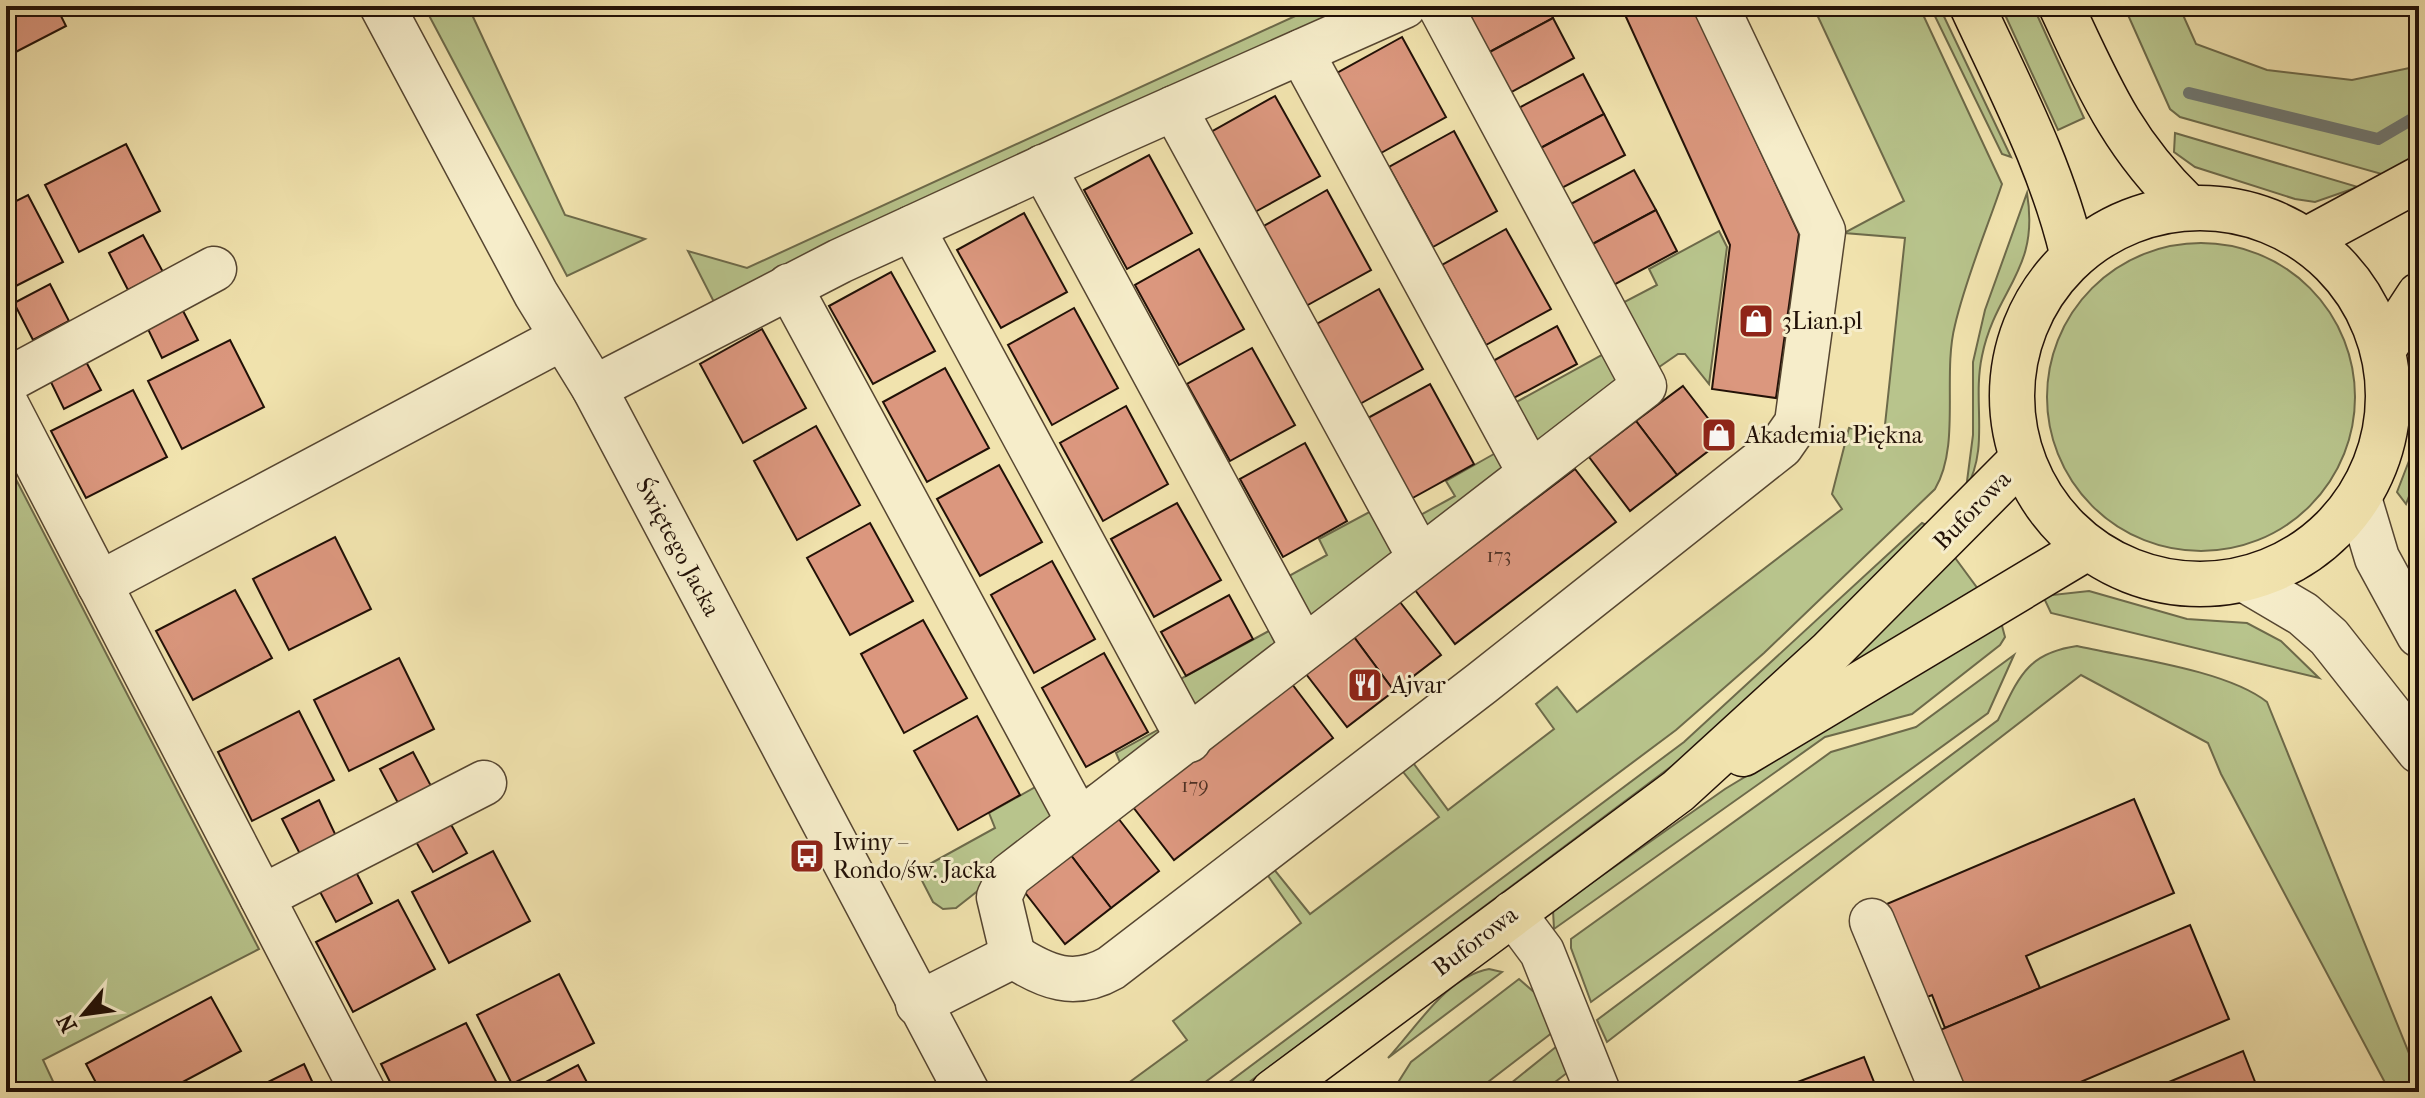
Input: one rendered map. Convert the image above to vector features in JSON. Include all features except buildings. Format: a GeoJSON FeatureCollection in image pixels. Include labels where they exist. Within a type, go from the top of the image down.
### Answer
{"type":"FeatureCollection","features":[{"type":"Feature","properties":{"kind":"main road"},"geometry":{"type":"LineString","coordinates":[[1972,6],[2043,160],[2064,215],[2073,257]]}},
{"type":"Feature","properties":{"kind":"main road"},"geometry":{"type":"LineString","coordinates":[[2061,6],[2117,124],[2152,172],[2187,206]]}},
{"type":"Feature","properties":{"kind":"main road"},"geometry":{"type":"LineString","coordinates":[[2306,240],[2419,179]]}},
{"type":"Feature","properties":{"kind":"main road"},"geometry":{"type":"LineString","coordinates":[[2187,206],[2260,218],[2306,240],[2341,271],[2366,308],[2383,350],[2388,401],[2380,452],[2359,498],[2326,537],[2288,564],[2247,581],[2200,585],[2140,575],[2087,548],[2048,508],[2022,459],[2011,404],[2017,348],[2040,296],[2073,257],[2116,227],[2187,206]]}},
{"type":"Feature","properties":{"kind":"main road"},"geometry":{"type":"LineString","coordinates":[[2383,350],[2419,295]]}},
{"type":"Feature","properties":{"kind":"main road","name":"Buforowa"},"geometry":{"type":"LineString","coordinates":[[1273,1092],[1678,791],[1830,652],[2022,459]]}},
{"type":"Feature","properties":{"kind":"main road","name":"Buforowa"},"geometry":{"type":"LineString","coordinates":[[1678,791],[1806,719],[2087,548]]}},
{"type":"Feature","properties":{"kind":"street","name":"Świętego Jacka"},"geometry":{"type":"LineString","coordinates":[[382,6],[562,338],[594,388],[967,1092]]}},
{"type":"Feature","properties":{"kind":"street"},"geometry":{"type":"LineString","coordinates":[[594,388],[789,286],[1043,167],[1404,6]]}},
{"type":"Feature","properties":{"kind":"street"},"geometry":{"type":"LineString","coordinates":[[1440,6],[1644,386],[1009,876],[999,897],[1013,956],[1042,974],[1080,980],[1111,968],[1482,683],[1781,446],[1797,423],[1823,231],[1716,6]]}},
{"type":"Feature","properties":{"kind":"street"},"geometry":{"type":"LineString","coordinates":[[1301,52],[1530,473]]}},
{"type":"Feature","properties":{"kind":"street"},"geometry":{"type":"LineString","coordinates":[[1174,108],[1420,558]]}},
{"type":"Feature","properties":{"kind":"street"},"geometry":{"type":"LineString","coordinates":[[1043,167],[1303,647]]}},
{"type":"Feature","properties":{"kind":"street"},"geometry":{"type":"LineString","coordinates":[[912,228],[1189,740]]}},
{"type":"Feature","properties":{"kind":"street"},"geometry":{"type":"LineString","coordinates":[[6,381],[214,269]]}},
{"type":"Feature","properties":{"kind":"street"},"geometry":{"type":"LineString","coordinates":[[789,286],[1078,820]]}},
{"type":"Feature","properties":{"kind":"street"},"geometry":{"type":"LineString","coordinates":[[99,584],[562,338]]}},
{"type":"Feature","properties":{"kind":"street"},"geometry":{"type":"LineString","coordinates":[[6,404],[363,1092]]}},
{"type":"Feature","properties":{"kind":"street"},"geometry":{"type":"LineString","coordinates":[[2359,498],[2377,558],[2419,635]]}},
{"type":"Feature","properties":{"kind":"street"},"geometry":{"type":"LineString","coordinates":[[2247,581],[2303,614],[2329,637],[2419,751]]}},
{"type":"Feature","properties":{"kind":"street"},"geometry":{"type":"LineString","coordinates":[[262,897],[484,783]]}},
{"type":"Feature","properties":{"kind":"street"},"geometry":{"type":"LineString","coordinates":[[1513,913],[1542,952],[1598,1092]]}},
{"type":"Feature","properties":{"kind":"street"},"geometry":{"type":"LineString","coordinates":[[1872,921],[1943,1092]]}},
{"type":"Feature","properties":{"kind":"street"},"geometry":{"type":"LineString","coordinates":[[918,1004],[1013,956]]}},
{"type":"Feature","properties":{"kind":"green space"},"geometry":{"type":"Polygon","coordinates":[[[424,6],[468,6],[565,215],[645,239],[567,276],[424,6]]]}},
{"type":"Feature","properties":{"kind":"green space"},"geometry":{"type":"Polygon","coordinates":[[[1317,6],[1363,6],[715,304],[688,251],[747,268],[1317,6]]]}},
{"type":"Feature","properties":{"kind":"green space"},"geometry":{"type":"Polygon","coordinates":[[[1813,6],[1919,6],[2002,184],[1970,272],[1955,325],[1951,345],[1947,452],[1935,489],[1764,653],[1676,730],[1192,1092],[1116,1092],[1187,1040],[1173,1021],[1301,923],[1266,873],[1273,868],[1310,914],[1439,817],[1400,768],[1411,760],[1448,810],[1554,729],[1536,704],[1557,687],[1577,712],[1842,509],[1832,494],[1849,428],[1884,434],[1905,238],[1844,233],[1904,201],[1813,6]]]}},
{"type":"Feature","properties":{"kind":"green space"},"geometry":{"type":"Polygon","coordinates":[[[1930,6],[1939,6],[2011,157],[2002,154],[1930,6]]]}},
{"type":"Feature","properties":{"kind":"green space"},"geometry":{"type":"Polygon","coordinates":[[[2001,6],[2033,6],[2084,118],[2058,130],[2001,6]]]}},
{"type":"Feature","properties":{"kind":"green space"},"geometry":{"type":"Polygon","coordinates":[[[2124,6],[2179,6],[2196,44],[2267,70],[2352,80],[2419,66],[2419,154],[2385,175],[2180,117],[2170,109],[2124,6]]]}},
{"type":"Feature","properties":{"kind":"green space"},"geometry":{"type":"Polygon","coordinates":[[[2175,133],[2358,187],[2315,202],[2295,199],[2195,167],[2174,152],[2175,133]]]}},
{"type":"Feature","properties":{"kind":"green space"},"geometry":{"type":"Polygon","coordinates":[[[2027,193],[2029,220],[2022,261],[1988,333],[1982,356],[1977,457],[1966,489],[1973,435],[1973,362],[1985,310],[2027,193]]]}},
{"type":"Feature","properties":{"kind":"green space"},"geometry":{"type":"Polygon","coordinates":[[[1719,231],[1727,247],[1709,384],[1685,354],[1678,354],[1652,372],[1607,311],[1657,285],[1649,269],[1719,231]]]}},
{"type":"Feature","properties":{"kind":"green space"},"geometry":{"type":"Polygon","coordinates":[[[2201,243],[2231,246],[2260,255],[2286,269],[2310,288],[2329,312],[2343,338],[2352,367],[2355,397],[2352,427],[2343,456],[2329,482],[2310,506],[2286,525],[2260,539],[2231,548],[2201,551],[2171,548],[2142,539],[2116,525],[2092,506],[2073,482],[2059,456],[2050,427],[2047,397],[2050,367],[2059,338],[2073,312],[2092,288],[2116,269],[2142,255],[2171,246],[2201,243]]]}},
{"type":"Feature","properties":{"kind":"green space"},"geometry":{"type":"Polygon","coordinates":[[[1607,352],[1621,377],[1549,454],[1502,410],[1607,352]]]}},
{"type":"Feature","properties":{"kind":"green space"},"geometry":{"type":"Polygon","coordinates":[[[2419,435],[2419,470],[2406,504],[2397,492],[2419,435]]]}},
{"type":"Feature","properties":{"kind":"green space"},"geometry":{"type":"Polygon","coordinates":[[[1501,450],[1510,466],[1434,541],[1406,523],[1455,496],[1446,481],[1501,450]]]}},
{"type":"Feature","properties":{"kind":"green space"},"geometry":{"type":"Polygon","coordinates":[[[6,460],[259,949],[43,1060],[58,1092],[6,1092],[6,460]]]}},
{"type":"Feature","properties":{"kind":"green space"},"geometry":{"type":"Polygon","coordinates":[[[1375,509],[1397,551],[1317,630],[1278,582],[1327,555],[1319,539],[1375,509]]]}},
{"type":"Feature","properties":{"kind":"green space"},"geometry":{"type":"Polygon","coordinates":[[[1922,523],[1935,529],[1696,748],[1236,1092],[1216,1092],[1684,742],[1922,523]]]}},
{"type":"Feature","properties":{"kind":"green space"},"geometry":{"type":"Polygon","coordinates":[[[1953,555],[1978,589],[1846,670],[1837,662],[1953,555]]]}},
{"type":"Feature","properties":{"kind":"green space"},"geometry":{"type":"Polygon","coordinates":[[[2089,591],[2187,619],[2247,623],[2281,641],[2319,678],[2051,613],[2043,596],[2089,591]]]}},
{"type":"Feature","properties":{"kind":"green space"},"geometry":{"type":"Polygon","coordinates":[[[2001,622],[2005,637],[2000,645],[1912,714],[1825,737],[1554,929],[1553,910],[1725,789],[2001,622]]]}},
{"type":"Feature","properties":{"kind":"green space"},"geometry":{"type":"Polygon","coordinates":[[[1278,626],[1285,636],[1198,716],[1173,683],[1278,626]]]}},
{"type":"Feature","properties":{"kind":"green space"},"geometry":{"type":"Polygon","coordinates":[[[2077,646],[2203,673],[2228,681],[2267,702],[2419,1078],[2419,1092],[2390,1092],[2221,774],[2208,743],[2081,675],[1607,1042],[1597,1020],[1998,720],[2019,680],[2036,661],[2060,649],[2077,646]]]}},
{"type":"Feature","properties":{"kind":"green space"},"geometry":{"type":"Polygon","coordinates":[[[2014,655],[1988,713],[1591,1002],[1571,948],[1571,939],[1831,752],[1916,727],[2014,655]]]}},
{"type":"Feature","properties":{"kind":"green space"},"geometry":{"type":"Polygon","coordinates":[[[1172,722],[1097,798],[1072,794],[1123,769],[1116,753],[1172,722]]]}},
{"type":"Feature","properties":{"kind":"green space"},"geometry":{"type":"Polygon","coordinates":[[[1046,781],[1055,830],[956,908],[943,909],[933,902],[917,871],[995,828],[989,813],[1046,781]]]}},
{"type":"Feature","properties":{"kind":"green space"},"geometry":{"type":"Polygon","coordinates":[[[1489,969],[1502,972],[1388,1058],[1446,993],[1459,982],[1489,969]]]}},
{"type":"Feature","properties":{"kind":"green space"},"geometry":{"type":"Polygon","coordinates":[[[1519,979],[1542,999],[1557,1029],[1475,1092],[1392,1092],[1411,1062],[1519,979]]]}},
{"type":"Feature","properties":{"kind":"green space"},"geometry":{"type":"Polygon","coordinates":[[[1557,1046],[1576,1066],[1542,1092],[1500,1092],[1557,1046]]]}},
{"type":"Feature","properties":{"kind":"waterway"},"geometry":{"type":"LineString","coordinates":[[2189,93],[2378,139],[2419,115]]}},
{"type":"Feature","properties":{"kind":"place","name":"3Lian.pl"},"geometry":{"type":"Point","coordinates":[1756,321]}},
{"type":"Feature","properties":{"kind":"place","name":"Akademia Piękna"},"geometry":{"type":"Point","coordinates":[1719,435]}},
{"type":"Feature","properties":{"kind":"place","name":"Ajvar"},"geometry":{"type":"Point","coordinates":[1365,685]}},
{"type":"Feature","properties":{"kind":"place","name":"Iwiny – Rondo/św. Jacka"},"geometry":{"type":"Point","coordinates":[807,856]}}]}
